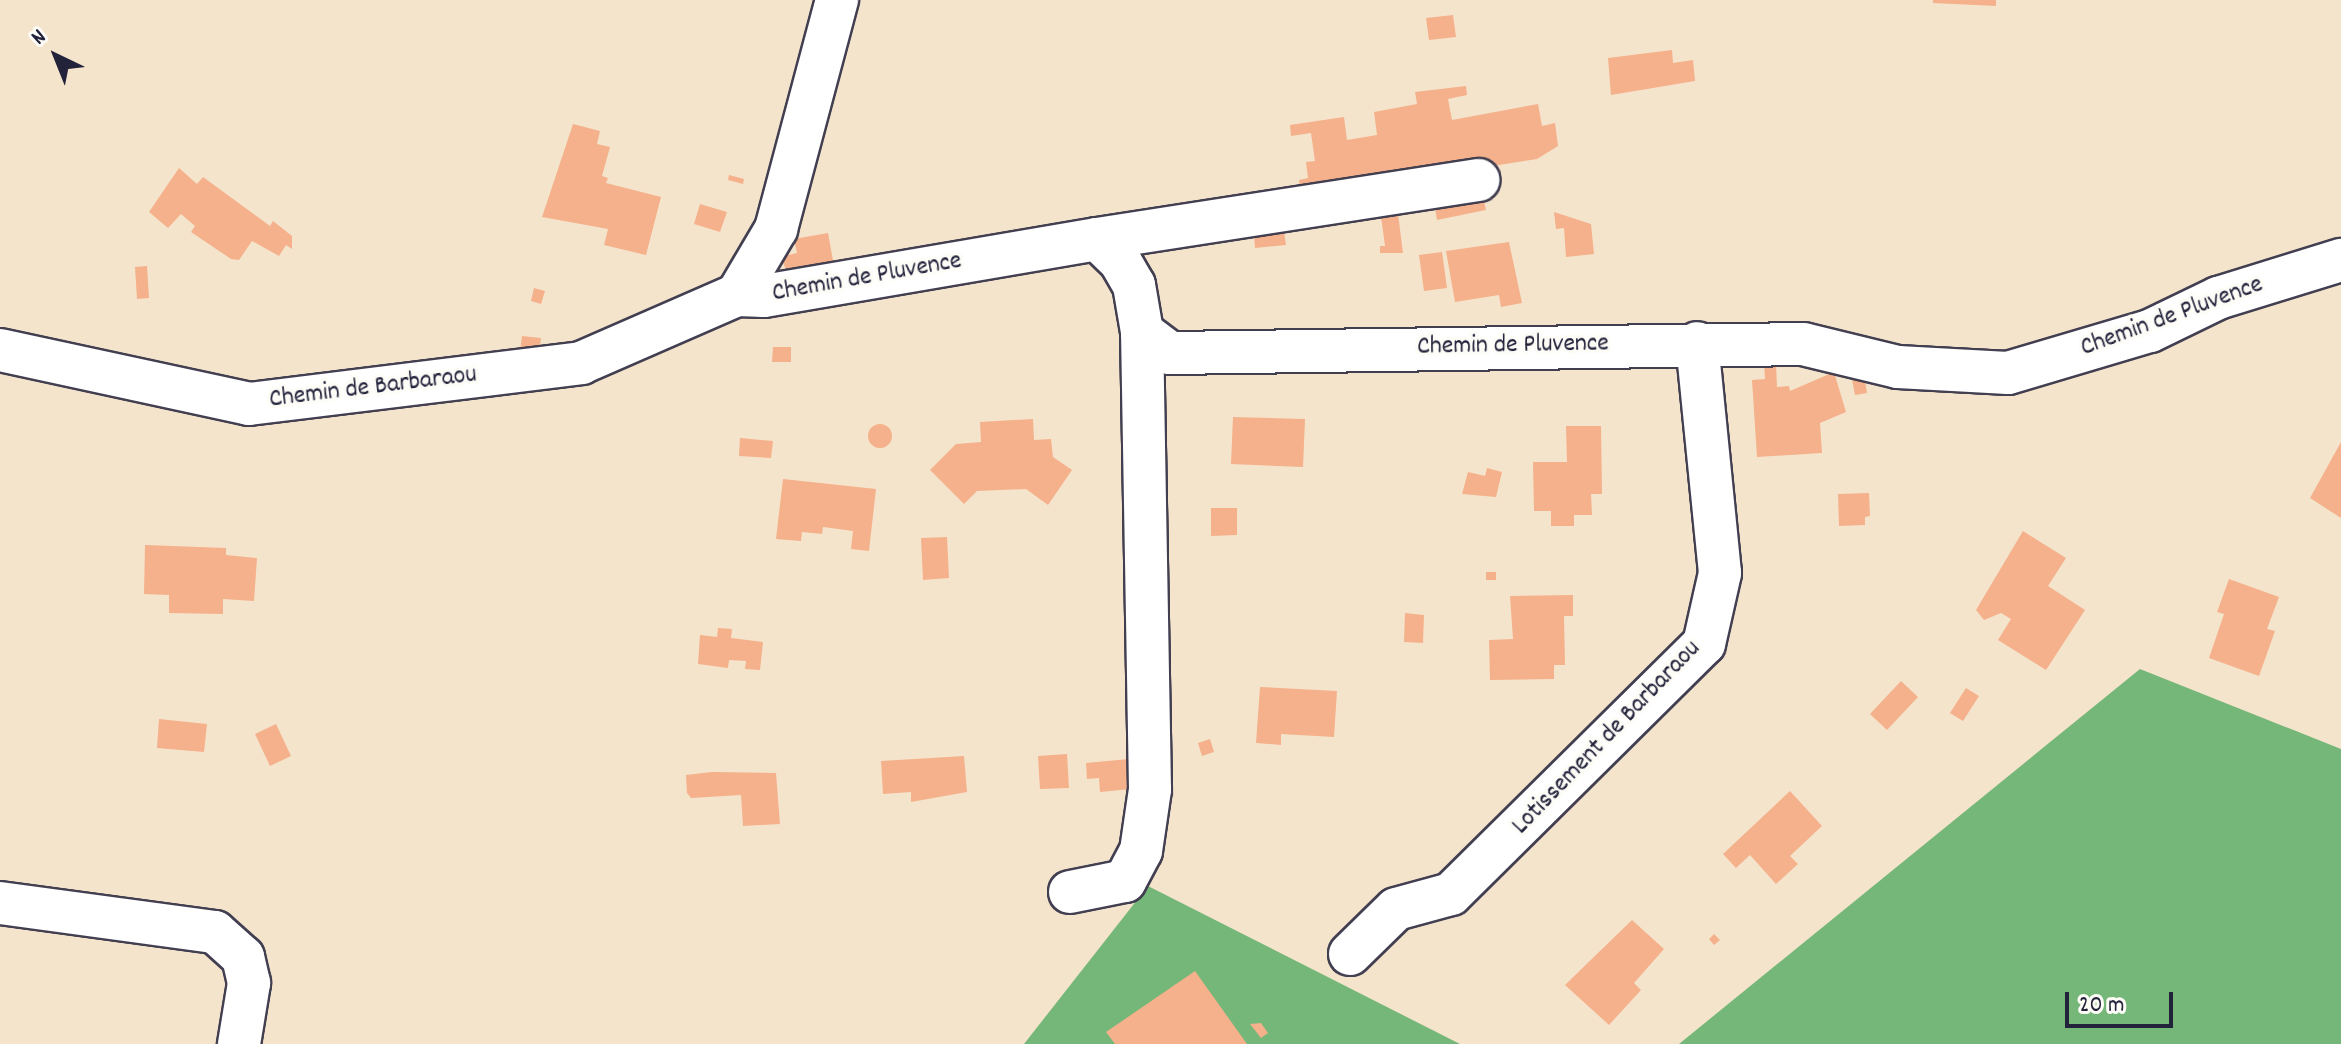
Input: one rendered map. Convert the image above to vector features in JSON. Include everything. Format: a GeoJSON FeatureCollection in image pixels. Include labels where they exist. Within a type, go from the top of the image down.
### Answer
{"type":"FeatureCollection","features":[{"type":"Feature","properties":{"kind":"street"},"geometry":{"type":"LineString","coordinates":[[737,295],[776,229],[837,0]]}},
{"type":"Feature","properties":{"kind":"street","name":"Chemin de Pluvence"},"geometry":{"type":"LineString","coordinates":[[737,295],[764,296],[1097,239],[1478,180]]}},
{"type":"Feature","properties":{"kind":"street"},"geometry":{"type":"LineString","coordinates":[[1070,892],[1125,881],[1141,851],[1150,789],[1142,332],[1134,285],[1120,261],[1097,239]]}},
{"type":"Feature","properties":{"kind":"street","name":"Chemin de Pluvence"},"geometry":{"type":"LineString","coordinates":[[1142,332],[1170,353],[1697,343],[1803,344],[1898,367],[2008,373],[2150,331],[2218,298],[2341,260]]}},
{"type":"Feature","properties":{"kind":"street","name":"Chemin de Barbaraou"},"geometry":{"type":"LineString","coordinates":[[0,350],[249,404],[581,363],[737,295]]}},
{"type":"Feature","properties":{"kind":"street","name":"Lotissement de Barbaraou"},"geometry":{"type":"LineString","coordinates":[[1350,954],[1396,909],[1451,894],[1704,644],[1720,573],[1697,343]]}},
{"type":"Feature","properties":{"kind":"street"},"geometry":{"type":"LineString","coordinates":[[0,903],[215,932],[243,957],[249,983],[239,1044]]}},
{"type":"Feature","properties":{"kind":"green space"},"geometry":{"type":"Polygon","coordinates":[[[2140,669],[2341,749],[2341,1044],[1679,1044],[2140,669]]]}},
{"type":"Feature","properties":{"kind":"green space"},"geometry":{"type":"Polygon","coordinates":[[[1148,886],[1460,1044],[1024,1044],[1148,886]]]}},
{"type":"Feature","properties":{"kind":"building"},"geometry":{"type":"Polygon","coordinates":[[[1933,0],[1996,0],[1996,6],[1933,3],[1933,0]]]}},
{"type":"Feature","properties":{"kind":"building"},"geometry":{"type":"Polygon","coordinates":[[[1453,15],[1456,37],[1429,40],[1426,18],[1453,15]]]}},
{"type":"Feature","properties":{"kind":"building"},"geometry":{"type":"Polygon","coordinates":[[[1672,50],[1673,63],[1693,60],[1695,81],[1611,95],[1608,58],[1672,50]]]}},
{"type":"Feature","properties":{"kind":"building"},"geometry":{"type":"Polygon","coordinates":[[[1466,86],[1467,95],[1448,99],[1452,120],[1538,104],[1542,126],[1555,123],[1558,146],[1537,159],[1301,196],[1299,180],[1308,178],[1306,162],[1315,161],[1311,133],[1291,136],[1290,125],[1344,117],[1347,140],[1377,135],[1374,112],[1417,104],[1415,92],[1466,86]]]}},
{"type":"Feature","properties":{"kind":"building"},"geometry":{"type":"Polygon","coordinates":[[[573,124],[600,131],[597,144],[610,147],[602,176],[608,178],[606,183],[661,197],[646,255],[604,245],[608,229],[542,217],[573,124]]]}},
{"type":"Feature","properties":{"kind":"building"},"geometry":{"type":"Polygon","coordinates":[[[179,168],[197,184],[203,177],[270,226],[273,221],[292,236],[292,249],[286,245],[279,256],[252,241],[239,260],[231,259],[191,232],[195,226],[181,214],[168,228],[149,212],[179,168]]]}},
{"type":"Feature","properties":{"kind":"building"},"geometry":{"type":"Polygon","coordinates":[[[729,175],[744,179],[743,184],[728,180],[729,175]]]}},
{"type":"Feature","properties":{"kind":"building"},"geometry":{"type":"Polygon","coordinates":[[[1481,189],[1486,210],[1437,220],[1433,197],[1481,189]]]}},
{"type":"Feature","properties":{"kind":"building"},"geometry":{"type":"Polygon","coordinates":[[[700,204],[727,212],[720,232],[694,224],[700,204]]]}},
{"type":"Feature","properties":{"kind":"building"},"geometry":{"type":"Polygon","coordinates":[[[1397,206],[1403,253],[1380,253],[1380,246],[1385,246],[1380,209],[1397,206]]]}},
{"type":"Feature","properties":{"kind":"building"},"geometry":{"type":"Polygon","coordinates":[[[1554,212],[1591,224],[1594,254],[1566,257],[1564,228],[1556,229],[1554,212]]]}},
{"type":"Feature","properties":{"kind":"building"},"geometry":{"type":"Polygon","coordinates":[[[1284,231],[1286,245],[1255,248],[1254,234],[1284,231]]]}},
{"type":"Feature","properties":{"kind":"building"},"geometry":{"type":"Polygon","coordinates":[[[828,233],[834,266],[789,275],[780,257],[797,253],[794,239],[828,233]]]}},
{"type":"Feature","properties":{"kind":"building"},"geometry":{"type":"Polygon","coordinates":[[[1509,242],[1522,303],[1501,307],[1499,295],[1455,302],[1446,251],[1509,242]]]}},
{"type":"Feature","properties":{"kind":"building"},"geometry":{"type":"Polygon","coordinates":[[[1442,252],[1447,288],[1424,291],[1419,255],[1442,252]]]}},
{"type":"Feature","properties":{"kind":"building"},"geometry":{"type":"Polygon","coordinates":[[[147,266],[149,298],[137,299],[135,267],[147,266]]]}},
{"type":"Feature","properties":{"kind":"building"},"geometry":{"type":"Polygon","coordinates":[[[534,288],[545,291],[541,304],[531,301],[534,288]]]}},
{"type":"Feature","properties":{"kind":"building"},"geometry":{"type":"Polygon","coordinates":[[[522,336],[541,338],[539,354],[520,352],[522,336]]]}},
{"type":"Feature","properties":{"kind":"building"},"geometry":{"type":"Polygon","coordinates":[[[773,347],[791,347],[791,362],[772,362],[773,347]]]}},
{"type":"Feature","properties":{"kind":"building"},"geometry":{"type":"Polygon","coordinates":[[[1764,363],[1776,363],[1777,387],[1789,386],[1790,391],[1834,372],[1846,412],[1820,423],[1822,453],[1757,457],[1752,380],[1765,379],[1764,363]]]}},
{"type":"Feature","properties":{"kind":"building"},"geometry":{"type":"Polygon","coordinates":[[[1851,374],[1864,375],[1867,393],[1855,395],[1851,374]]]}},
{"type":"Feature","properties":{"kind":"building"},"geometry":{"type":"Polygon","coordinates":[[[1233,417],[1305,419],[1303,467],[1231,464],[1233,417]]]}},
{"type":"Feature","properties":{"kind":"building"},"geometry":{"type":"Polygon","coordinates":[[[1033,419],[1034,440],[1051,439],[1053,457],[1072,470],[1048,505],[1026,489],[977,491],[964,504],[930,470],[956,444],[981,442],[980,422],[1033,419]]]}},
{"type":"Feature","properties":{"kind":"building"},"geometry":{"type":"Polygon","coordinates":[[[880,424],[891,431],[892,436],[885,447],[880,448],[869,441],[868,436],[875,425],[880,424]]]}},
{"type":"Feature","properties":{"kind":"building"},"geometry":{"type":"Polygon","coordinates":[[[1566,426],[1601,426],[1602,494],[1591,494],[1592,515],[1574,515],[1574,526],[1551,526],[1551,511],[1534,511],[1533,462],[1567,462],[1566,426]]]}},
{"type":"Feature","properties":{"kind":"building"},"geometry":{"type":"Polygon","coordinates":[[[740,438],[773,441],[771,458],[739,456],[740,438]]]}},
{"type":"Feature","properties":{"kind":"building"},"geometry":{"type":"Polygon","coordinates":[[[2341,442],[2341,518],[2310,498],[2341,442]]]}},
{"type":"Feature","properties":{"kind":"building"},"geometry":{"type":"Polygon","coordinates":[[[1487,468],[1502,472],[1496,497],[1462,494],[1468,472],[1485,476],[1487,468]]]}},
{"type":"Feature","properties":{"kind":"building"},"geometry":{"type":"Polygon","coordinates":[[[783,479],[876,489],[869,551],[851,549],[853,531],[823,527],[822,534],[802,532],[801,541],[776,539],[783,479]]]}},
{"type":"Feature","properties":{"kind":"building"},"geometry":{"type":"Polygon","coordinates":[[[1869,493],[1870,516],[1865,517],[1865,525],[1839,526],[1838,494],[1869,493]]]}},
{"type":"Feature","properties":{"kind":"building"},"geometry":{"type":"Polygon","coordinates":[[[1211,508],[1237,508],[1237,535],[1211,536],[1211,508]]]}},
{"type":"Feature","properties":{"kind":"building"},"geometry":{"type":"Polygon","coordinates":[[[2023,531],[2066,558],[2048,586],[2085,610],[2046,670],[1998,640],[2011,619],[2001,613],[1984,620],[1976,610],[2023,531]]]}},
{"type":"Feature","properties":{"kind":"building"},"geometry":{"type":"Polygon","coordinates":[[[947,537],[949,578],[923,580],[921,538],[947,537]]]}},
{"type":"Feature","properties":{"kind":"building"},"geometry":{"type":"Polygon","coordinates":[[[145,545],[226,548],[226,555],[257,558],[254,601],[223,599],[223,614],[169,613],[169,595],[144,594],[145,545]]]}},
{"type":"Feature","properties":{"kind":"building"},"geometry":{"type":"Polygon","coordinates":[[[1486,572],[1496,572],[1496,580],[1486,580],[1486,572]]]}},
{"type":"Feature","properties":{"kind":"building"},"geometry":{"type":"Polygon","coordinates":[[[2229,579],[2279,597],[2267,629],[2275,631],[2259,676],[2209,658],[2224,614],[2217,612],[2229,579]]]}},
{"type":"Feature","properties":{"kind":"building"},"geometry":{"type":"Polygon","coordinates":[[[1573,595],[1573,616],[1564,616],[1565,665],[1554,665],[1554,679],[1490,680],[1489,640],[1513,639],[1510,596],[1573,595]]]}},
{"type":"Feature","properties":{"kind":"building"},"geometry":{"type":"Polygon","coordinates":[[[1405,613],[1424,615],[1423,643],[1404,642],[1405,613]]]}},
{"type":"Feature","properties":{"kind":"building"},"geometry":{"type":"Polygon","coordinates":[[[718,628],[732,629],[731,638],[763,642],[760,670],[745,669],[746,661],[729,660],[728,668],[698,664],[700,635],[717,637],[718,628]]]}},
{"type":"Feature","properties":{"kind":"building"},"geometry":{"type":"Polygon","coordinates":[[[1901,681],[1918,697],[1887,730],[1870,714],[1901,681]]]}},
{"type":"Feature","properties":{"kind":"building"},"geometry":{"type":"Polygon","coordinates":[[[1260,687],[1337,691],[1334,737],[1281,734],[1281,745],[1256,743],[1260,687]]]}},
{"type":"Feature","properties":{"kind":"building"},"geometry":{"type":"Polygon","coordinates":[[[1966,688],[1979,696],[1963,721],[1950,713],[1966,688]]]}},
{"type":"Feature","properties":{"kind":"building"},"geometry":{"type":"Polygon","coordinates":[[[159,719],[207,724],[204,752],[157,748],[159,719]]]}},
{"type":"Feature","properties":{"kind":"building"},"geometry":{"type":"Polygon","coordinates":[[[276,724],[291,756],[270,766],[255,734],[276,724]]]}},
{"type":"Feature","properties":{"kind":"building"},"geometry":{"type":"Polygon","coordinates":[[[1210,739],[1214,752],[1202,756],[1198,743],[1210,739]]]}},
{"type":"Feature","properties":{"kind":"building"},"geometry":{"type":"Polygon","coordinates":[[[1067,754],[1069,788],[1040,789],[1038,756],[1067,754]]]}},
{"type":"Feature","properties":{"kind":"building"},"geometry":{"type":"Polygon","coordinates":[[[964,756],[967,792],[911,802],[911,792],[883,794],[881,761],[964,756]]]}},
{"type":"Feature","properties":{"kind":"building"},"geometry":{"type":"Polygon","coordinates":[[[1129,759],[1131,789],[1100,792],[1099,778],[1087,779],[1086,763],[1129,759]]]}},
{"type":"Feature","properties":{"kind":"building"},"geometry":{"type":"Polygon","coordinates":[[[712,772],[776,773],[780,824],[743,826],[741,795],[691,798],[687,793],[686,775],[712,772]]]}},
{"type":"Feature","properties":{"kind":"building"},"geometry":{"type":"Polygon","coordinates":[[[1790,791],[1822,826],[1790,856],[1798,864],[1776,884],[1750,855],[1736,868],[1723,854],[1790,791]]]}},
{"type":"Feature","properties":{"kind":"building"},"geometry":{"type":"Polygon","coordinates":[[[1632,920],[1664,949],[1634,983],[1641,990],[1609,1025],[1565,985],[1632,920]]]}},
{"type":"Feature","properties":{"kind":"building"},"geometry":{"type":"Polygon","coordinates":[[[1714,934],[1720,940],[1714,945],[1709,939],[1714,934]]]}},
{"type":"Feature","properties":{"kind":"building"},"geometry":{"type":"Polygon","coordinates":[[[1195,971],[1247,1044],[1115,1044],[1106,1032],[1195,971]]]}},
{"type":"Feature","properties":{"kind":"building"},"geometry":{"type":"Polygon","coordinates":[[[1261,1023],[1268,1033],[1261,1038],[1250,1024],[1261,1023]]]}}]}
